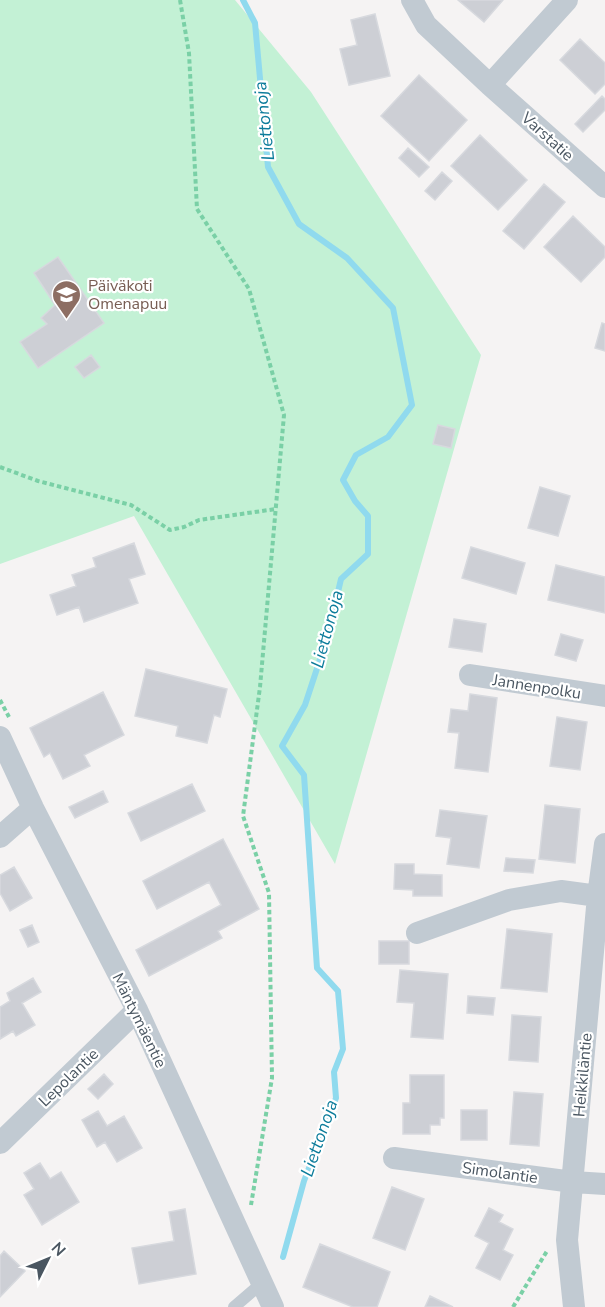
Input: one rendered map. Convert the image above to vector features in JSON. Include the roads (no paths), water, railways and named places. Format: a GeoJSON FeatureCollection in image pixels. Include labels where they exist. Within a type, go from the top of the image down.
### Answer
{"type":"FeatureCollection","features":[{"type":"Feature","properties":{"kind":"street","name":"Varstatie"},"geometry":{"type":"LineString","coordinates":[[412,0],[426,25],[490,86],[605,187]]}},
{"type":"Feature","properties":{"kind":"street"},"geometry":{"type":"LineString","coordinates":[[490,86],[567,0]]}},
{"type":"Feature","properties":{"kind":"street","name":"Jannenpolku"},"geometry":{"type":"LineString","coordinates":[[470,675],[605,696]]}},
{"type":"Feature","properties":{"kind":"street","name":"Mäntymäentie"},"geometry":{"type":"LineString","coordinates":[[0,737],[33,807],[137,1010],[273,1307]]}},
{"type":"Feature","properties":{"kind":"street"},"geometry":{"type":"LineString","coordinates":[[0,837],[33,807]]}},
{"type":"Feature","properties":{"kind":"street","name":"Heikkiläntie"},"geometry":{"type":"LineString","coordinates":[[574,1307],[567,1240],[598,896],[605,844]]}},
{"type":"Feature","properties":{"kind":"street"},"geometry":{"type":"LineString","coordinates":[[417,933],[509,900],[561,891],[598,896]]}},
{"type":"Feature","properties":{"kind":"street","name":"Lepolantie"},"geometry":{"type":"LineString","coordinates":[[0,1143],[137,1010]]}},
{"type":"Feature","properties":{"kind":"street","name":"Simolantie"},"geometry":{"type":"LineString","coordinates":[[394,1158],[573,1182],[605,1184]]}},
{"type":"Feature","properties":{"kind":"lane"},"geometry":{"type":"LineString","coordinates":[[234,1307],[262,1283]]}},
{"type":"Feature","properties":{"kind":"waterway","name":"Liettonoja"},"geometry":{"type":"LineString","coordinates":[[243,0],[255,23],[268,167],[299,224],[347,258],[393,308],[412,405],[388,437],[356,455],[343,480],[355,501],[368,516],[368,554],[341,579],[328,635],[305,705],[282,746],[304,775],[317,968],[338,991],[343,1049],[334,1072],[336,1098],[304,1181],[283,1257]]}},
{"type":"Feature","properties":{"kind":"place","name":"Päiväkoti Omenapuu"},"geometry":{"type":"Point","coordinates":[67,320]}}]}
